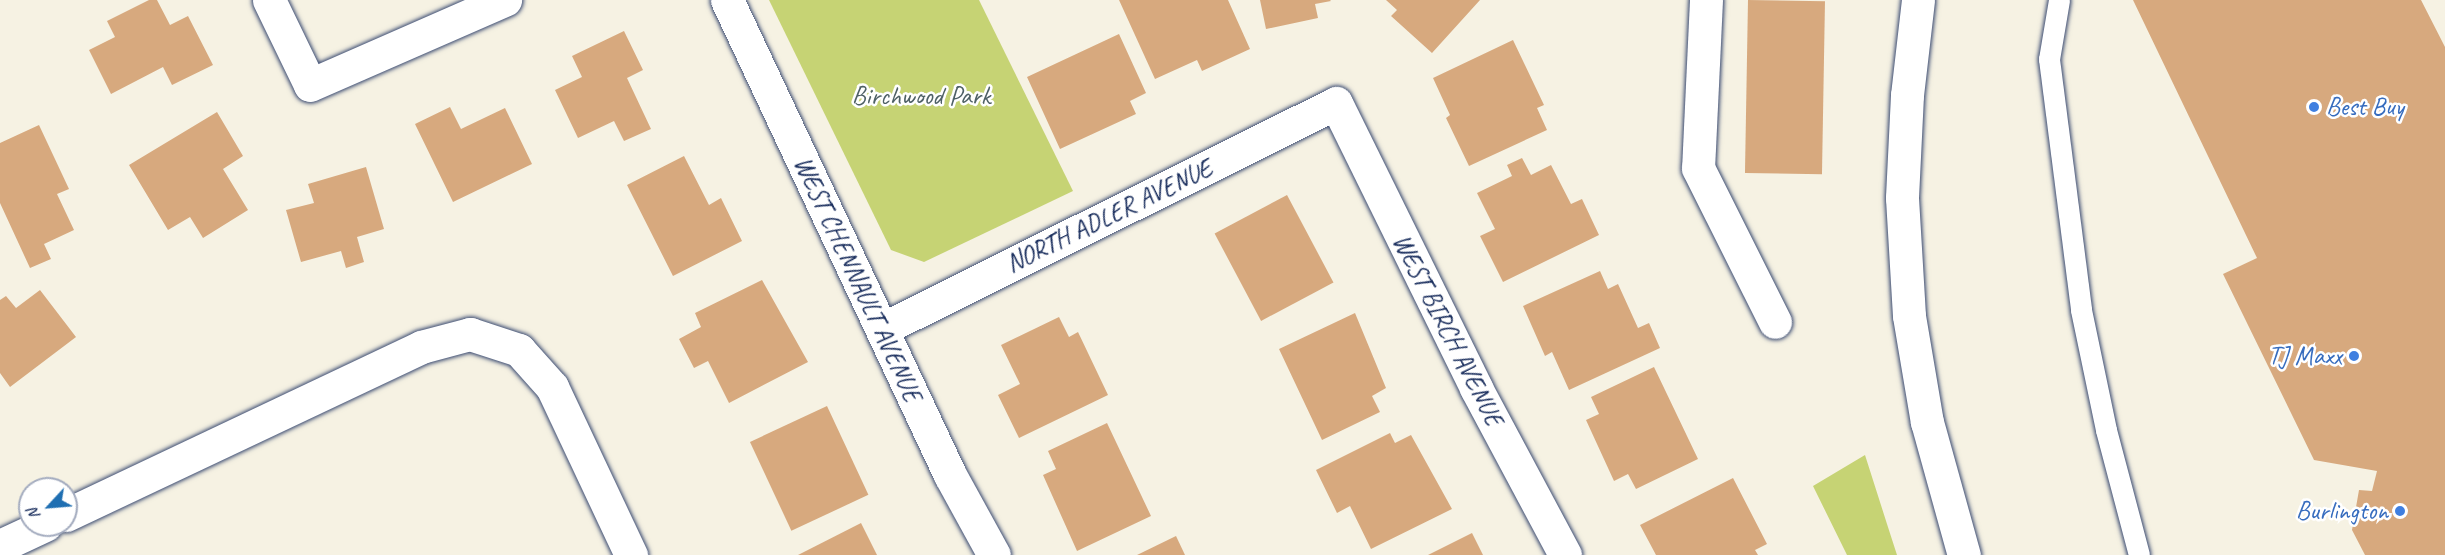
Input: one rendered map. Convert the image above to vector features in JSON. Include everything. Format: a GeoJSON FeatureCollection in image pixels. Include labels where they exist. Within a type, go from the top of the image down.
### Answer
{"type":"FeatureCollection","features":[{"type":"Feature","properties":{"kind":"street"},"geometry":{"type":"LineString","coordinates":[[268,0],[310,85],[505,0]]}},
{"type":"Feature","properties":{"kind":"street","name":"WEST CHENNAULT AVENUE"},"geometry":{"type":"LineString","coordinates":[[727,0],[950,475],[994,555]]}},
{"type":"Feature","properties":{"kind":"street"},"geometry":{"type":"LineString","coordinates":[[1706,0],[1698,168],[1775,322]]}},
{"type":"Feature","properties":{"kind":"street"},"geometry":{"type":"LineString","coordinates":[[1918,0],[1907,95],[1902,198],[1909,316],[1927,422],[1964,555]]}},
{"type":"Feature","properties":{"kind":"street","name":"NORTH ADLER AVENUE"},"geometry":{"type":"LineString","coordinates":[[882,330],[1336,103]]}},
{"type":"Feature","properties":{"kind":"street","name":"WEST BIRCH AVENUE"},"geometry":{"type":"LineString","coordinates":[[1336,103],[1476,388],[1565,555]]}},
{"type":"Feature","properties":{"kind":"street"},"geometry":{"type":"LineString","coordinates":[[78,509],[421,347],[470,334],[519,350],[552,387],[631,555]]}},
{"type":"Feature","properties":{"kind":"street"},"geometry":{"type":"LineString","coordinates":[[0,546],[19,537]]}},
{"type":"Feature","properties":{"kind":"lane"},"geometry":{"type":"LineString","coordinates":[[2059,0],[2049,59],[2081,310],[2106,430],[2139,555]]}},
{"type":"Feature","properties":{"kind":"green space","name":"Birchwood Park"},"geometry":{"type":"Polygon","coordinates":[[[769,0],[979,0],[1073,191],[924,262],[891,250],[769,0]]]}},
{"type":"Feature","properties":{"kind":"green space"},"geometry":{"type":"Polygon","coordinates":[[[1865,455],[1897,555],[1847,555],[1813,486],[1865,455]]]}},
{"type":"Feature","properties":{"kind":"building"},"geometry":{"type":"Polygon","coordinates":[[[149,0],[157,0],[170,25],[188,16],[213,65],[172,85],[163,67],[111,94],[89,50],[115,37],[107,21],[149,0]]]}},
{"type":"Feature","properties":{"kind":"building"},"geometry":{"type":"Polygon","coordinates":[[[1119,0],[1228,0],[1250,49],[1202,71],[1197,60],[1155,79],[1119,0]]]}},
{"type":"Feature","properties":{"kind":"building"},"geometry":{"type":"Polygon","coordinates":[[[1260,0],[1331,1],[1315,4],[1318,18],[1266,29],[1260,0]]]}},
{"type":"Feature","properties":{"kind":"building"},"geometry":{"type":"Polygon","coordinates":[[[1386,0],[1480,0],[1432,53],[1391,16],[1397,10],[1386,0]]]}},
{"type":"Feature","properties":{"kind":"building"},"geometry":{"type":"Polygon","coordinates":[[[1748,0],[1825,1],[1822,174],[1745,173],[1748,0]]]}},
{"type":"Feature","properties":{"kind":"building"},"geometry":{"type":"Polygon","coordinates":[[[2133,0],[2421,0],[2445,47],[2445,555],[2365,555],[2352,530],[2359,490],[2372,491],[2377,471],[2314,460],[2223,274],[2257,258],[2133,0]]]}},
{"type":"Feature","properties":{"kind":"building"},"geometry":{"type":"Polygon","coordinates":[[[624,31],[643,70],[627,78],[651,129],[624,141],[614,121],[578,138],[555,90],[582,77],[572,56],[624,31]]]}},
{"type":"Feature","properties":{"kind":"building"},"geometry":{"type":"Polygon","coordinates":[[[1119,34],[1146,93],[1130,101],[1136,114],[1060,149],[1027,77],[1119,34]]]}},
{"type":"Feature","properties":{"kind":"building"},"geometry":{"type":"Polygon","coordinates":[[[1513,40],[1544,105],[1537,108],[1547,130],[1469,166],[1446,118],[1450,115],[1433,78],[1513,40]]]}},
{"type":"Feature","properties":{"kind":"building"},"geometry":{"type":"Polygon","coordinates":[[[450,107],[461,129],[505,108],[532,164],[453,202],[415,124],[450,107]]]}},
{"type":"Feature","properties":{"kind":"building"},"geometry":{"type":"Polygon","coordinates":[[[217,112],[243,156],[223,169],[248,210],[203,238],[190,217],[168,230],[129,165],[217,112]]]}},
{"type":"Feature","properties":{"kind":"building"},"geometry":{"type":"Polygon","coordinates":[[[39,125],[69,189],[57,194],[74,230],[44,244],[51,259],[30,268],[0,203],[0,143],[39,125]]]}},
{"type":"Feature","properties":{"kind":"building"},"geometry":{"type":"Polygon","coordinates":[[[684,156],[709,205],[721,198],[742,241],[673,276],[627,185],[684,156]]]}},
{"type":"Feature","properties":{"kind":"building"},"geometry":{"type":"Polygon","coordinates":[[[1522,158],[1531,175],[1551,165],[1571,204],[1582,199],[1599,235],[1503,282],[1480,236],[1495,229],[1477,193],[1512,176],[1507,165],[1522,158]]]}},
{"type":"Feature","properties":{"kind":"building"},"geometry":{"type":"Polygon","coordinates":[[[366,167],[384,229],[357,237],[364,262],[346,268],[341,251],[301,262],[286,210],[314,203],[308,184],[366,167]]]}},
{"type":"Feature","properties":{"kind":"building"},"geometry":{"type":"Polygon","coordinates":[[[1287,195],[1333,282],[1261,321],[1215,233],[1287,195]]]}},
{"type":"Feature","properties":{"kind":"building"},"geometry":{"type":"Polygon","coordinates":[[[1600,271],[1608,289],[1618,284],[1638,328],[1649,323],[1660,348],[1569,390],[1552,352],[1545,356],[1523,306],[1600,271]]]}},
{"type":"Feature","properties":{"kind":"building"},"geometry":{"type":"Polygon","coordinates":[[[762,280],[808,362],[729,403],[708,361],[694,368],[679,339],[701,327],[695,313],[762,280]]]}},
{"type":"Feature","properties":{"kind":"building"},"geometry":{"type":"Polygon","coordinates":[[[40,290],[76,337],[10,387],[0,373],[0,300],[6,296],[16,308],[40,290]]]}},
{"type":"Feature","properties":{"kind":"building"},"geometry":{"type":"Polygon","coordinates":[[[1355,313],[1386,388],[1372,396],[1380,412],[1322,440],[1279,349],[1355,313]]]}},
{"type":"Feature","properties":{"kind":"building"},"geometry":{"type":"Polygon","coordinates":[[[1059,317],[1069,337],[1078,332],[1108,395],[1019,438],[998,395],[1020,384],[1001,345],[1059,317]]]}},
{"type":"Feature","properties":{"kind":"building"},"geometry":{"type":"Polygon","coordinates":[[[1654,367],[1698,459],[1636,489],[1628,474],[1614,481],[1586,420],[1599,414],[1591,397],[1654,367]]]}},
{"type":"Feature","properties":{"kind":"building"},"geometry":{"type":"Polygon","coordinates":[[[827,406],[868,495],[791,531],[750,442],[827,406]]]}},
{"type":"Feature","properties":{"kind":"building"},"geometry":{"type":"Polygon","coordinates":[[[1107,423],[1151,516],[1077,551],[1043,475],[1056,469],[1048,451],[1107,423]]]}},
{"type":"Feature","properties":{"kind":"building"},"geometry":{"type":"Polygon","coordinates":[[[1390,433],[1395,443],[1411,435],[1452,509],[1371,549],[1350,506],[1337,513],[1316,470],[1390,433]]]}},
{"type":"Feature","properties":{"kind":"building"},"geometry":{"type":"Polygon","coordinates":[[[1733,478],[1767,544],[1755,550],[1758,555],[1656,555],[1640,525],[1733,478]]]}},
{"type":"Feature","properties":{"kind":"building"},"geometry":{"type":"Polygon","coordinates":[[[861,523],[877,555],[798,555],[861,523]]]}},
{"type":"Feature","properties":{"kind":"building"},"geometry":{"type":"Polygon","coordinates":[[[1472,533],[1483,555],[1428,555],[1472,533]]]}},
{"type":"Feature","properties":{"kind":"building"},"geometry":{"type":"Polygon","coordinates":[[[1176,536],[1185,555],[1137,555],[1176,536]]]}},
{"type":"Feature","properties":{"kind":"place","name":"Best Buy"},"geometry":{"type":"Point","coordinates":[2314,107]}},
{"type":"Feature","properties":{"kind":"place","name":"TJ Maxx"},"geometry":{"type":"Point","coordinates":[2354,356]}},
{"type":"Feature","properties":{"kind":"place","name":"Burlington"},"geometry":{"type":"Point","coordinates":[2400,511]}}]}
